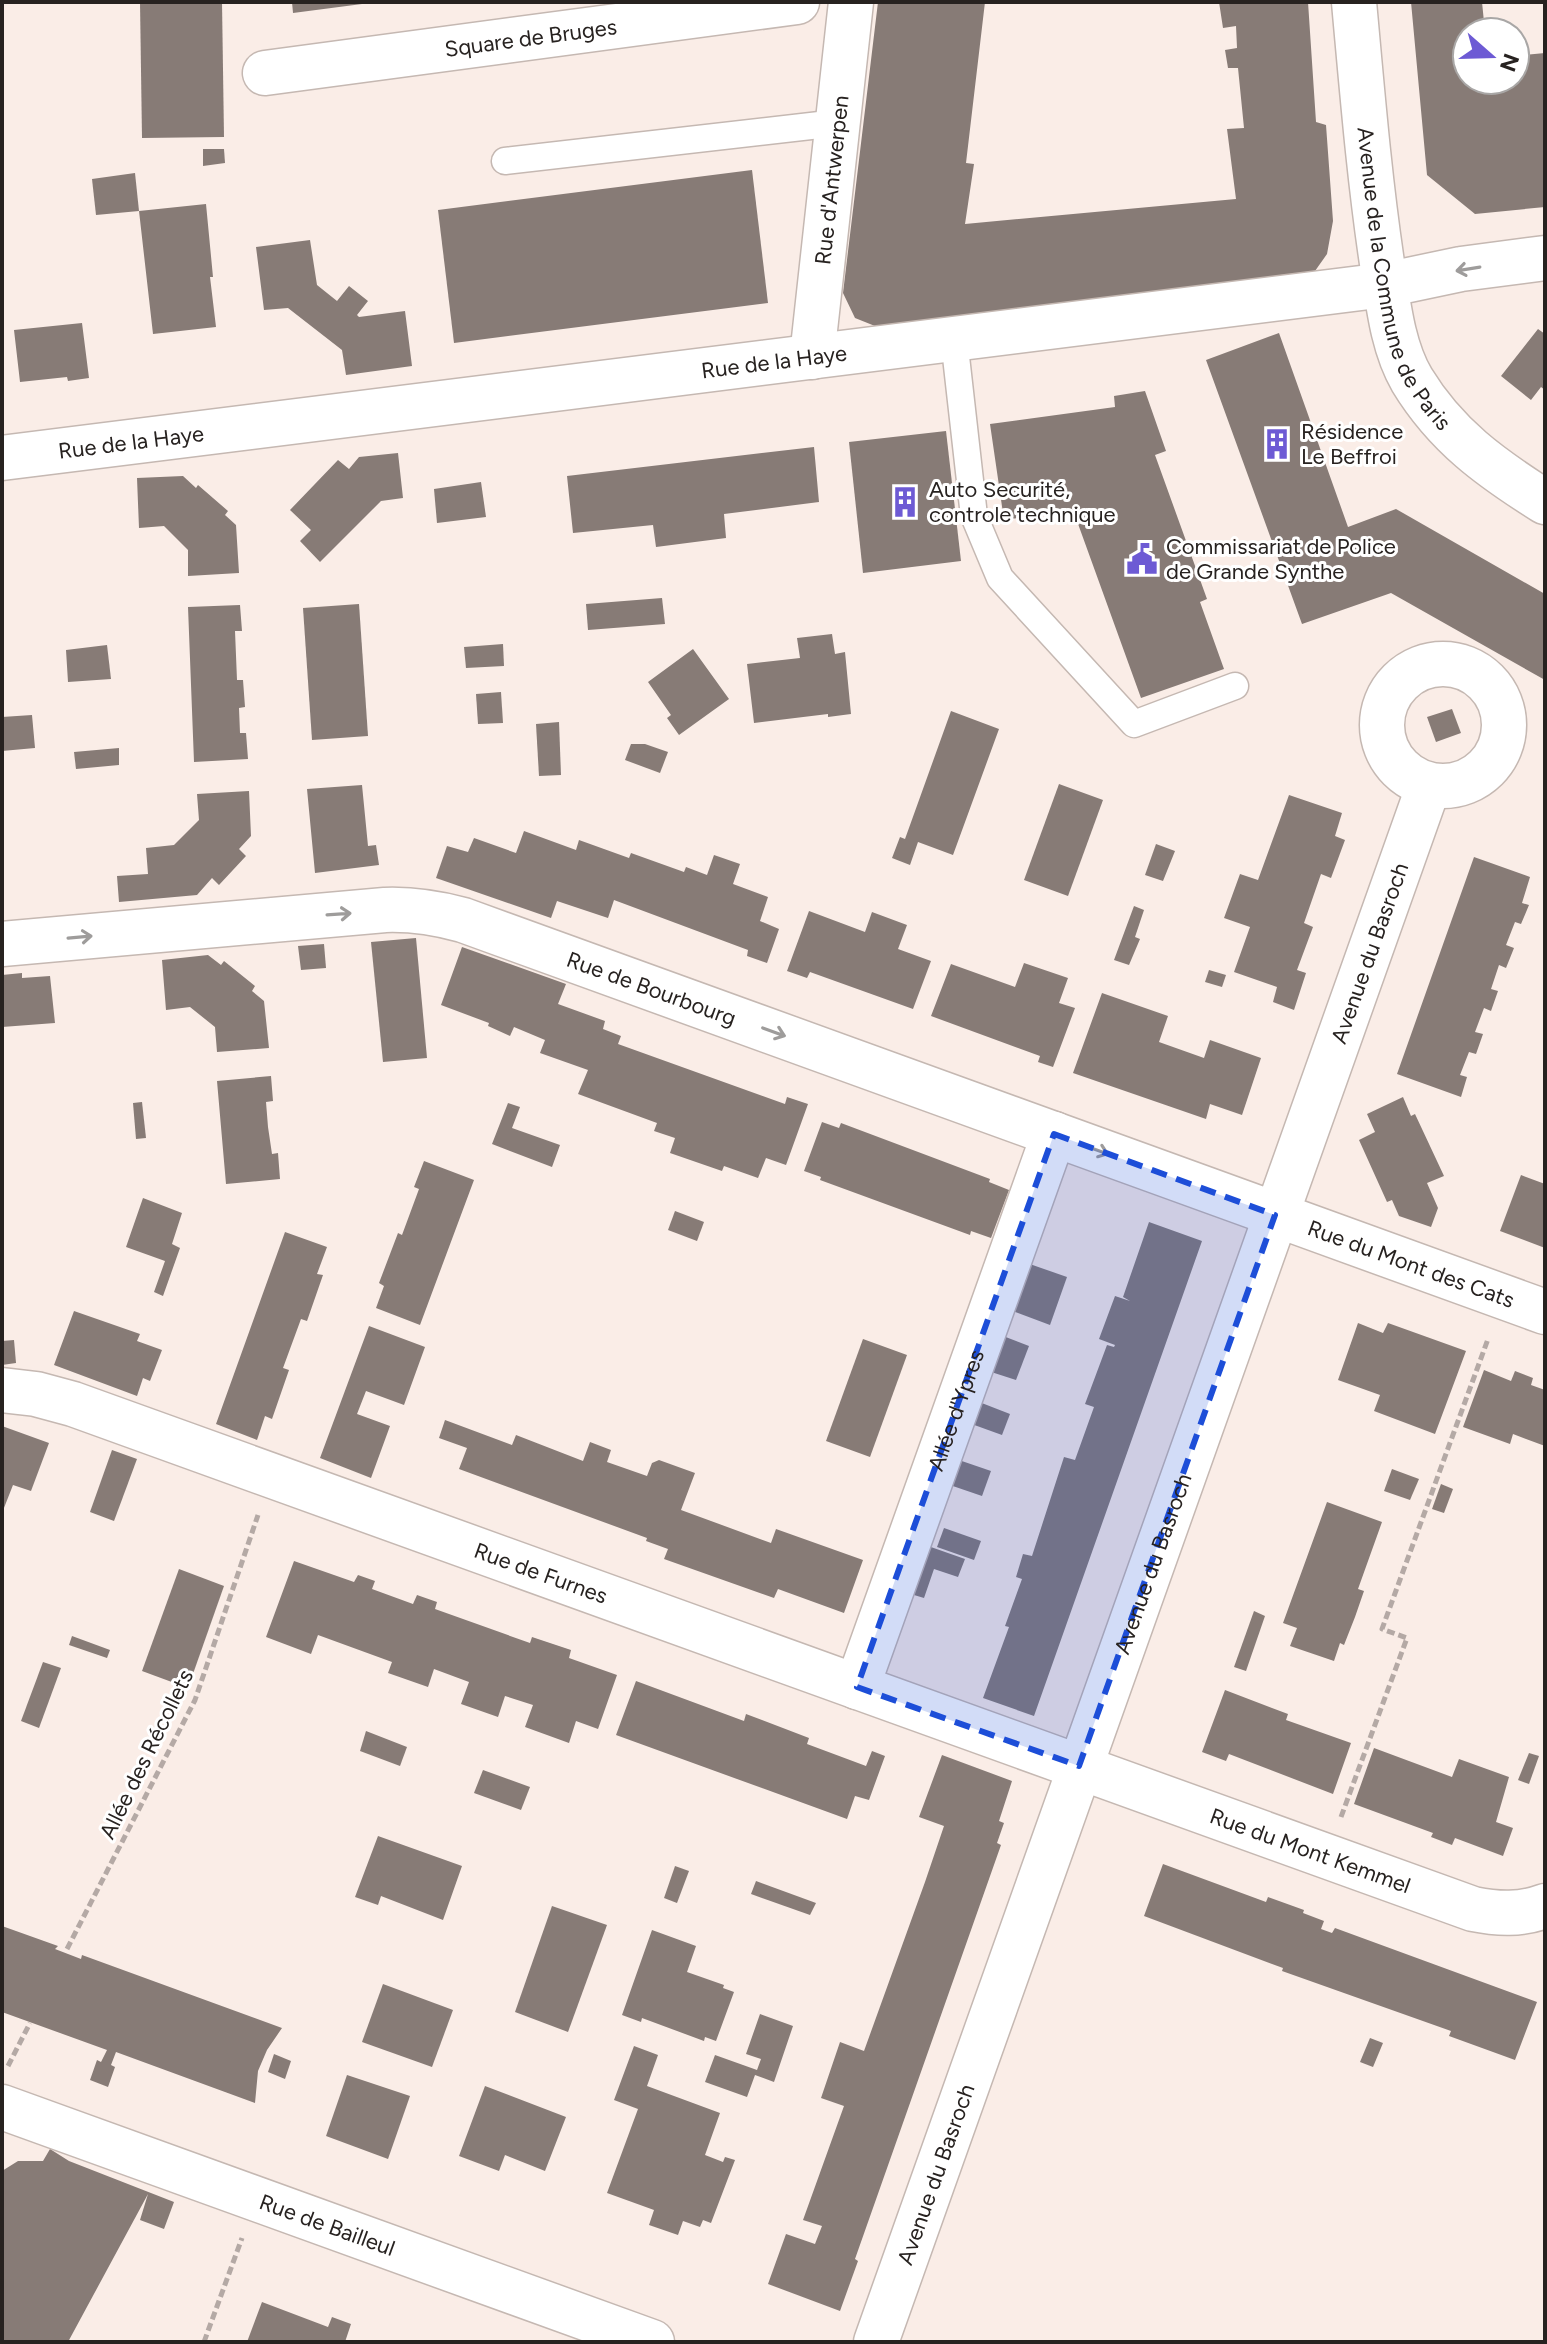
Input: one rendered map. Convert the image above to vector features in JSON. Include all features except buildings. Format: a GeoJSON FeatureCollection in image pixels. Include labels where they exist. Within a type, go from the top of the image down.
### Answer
{"type":"FeatureCollection","features":[{"type":"Feature","properties":{"kind":"street","name":"Square de Bruges"},"geometry":{"type":"LineString","coordinates":[[265,73],[797,2]]}},
{"type":"Feature","properties":{"kind":"street","name":"Rue d'Antwerpen"},"geometry":{"type":"LineString","coordinates":[[812,357],[851,2]]}},
{"type":"Feature","properties":{"kind":"street","name":"Avenue de la Commune de Paris"},"geometry":{"type":"LineString","coordinates":[[1354,2],[1373,199],[1385,285],[1410,376],[1425,400],[1459,441],[1545,502]]}},
{"type":"Feature","properties":{"kind":"street","name":"Rue de la Haye"},"geometry":{"type":"LineString","coordinates":[[2,458],[1385,285],[1461,269],[1545,258]]}},
{"type":"Feature","properties":{"kind":"street","name":"Avenue du Basroch"},"geometry":{"type":"LineString","coordinates":[[876,2342],[1429,785]]}},
{"type":"Feature","properties":{"kind":"street","name":"Rue de Bourbourg"},"geometry":{"type":"LineString","coordinates":[[2,944],[385,910],[425,911],[463,920],[1275,1215]]}},
{"type":"Feature","properties":{"kind":"street","name":"Allée d'Ypres"},"geometry":{"type":"LineString","coordinates":[[857,1687],[1054,1134]]}},
{"type":"Feature","properties":{"kind":"street","name":"Rue du Mont des Cats"},"geometry":{"type":"LineString","coordinates":[[1275,1215],[1545,1312]]}},
{"type":"Feature","properties":{"kind":"street","name":"Rue de Furnes"},"geometry":{"type":"LineString","coordinates":[[2,1390],[36,1394],[73,1404],[1079,1766]]}},
{"type":"Feature","properties":{"kind":"street","name":"Rue du Mont Kemmel"},"geometry":{"type":"LineString","coordinates":[[1079,1766],[1473,1909],[1518,1913],[1545,1906]]}},
{"type":"Feature","properties":{"kind":"street","name":"Rue de Bailleul"},"geometry":{"type":"LineString","coordinates":[[2,2107],[652,2342]]}},
{"type":"Feature","properties":{"kind":"lane"},"geometry":{"type":"LineString","coordinates":[[505,161],[837,123]]}},
{"type":"Feature","properties":{"kind":"lane"},"geometry":{"type":"LineString","coordinates":[[954,339],[974,516],[1000,578],[1134,724],[1235,686]]}},
{"type":"Feature","properties":{"kind":"path"},"geometry":{"type":"LineString","coordinates":[[1327,1856],[1407,1638],[1382,1629],[1503,1297]]}},
{"type":"Feature","properties":{"kind":"path","name":"Allée des Récollets"},"geometry":{"type":"LineString","coordinates":[[67,1949],[195,1700],[272,1475]]}},
{"type":"Feature","properties":{"kind":"path"},"geometry":{"type":"LineString","coordinates":[[2,2077],[30,2023]]}},
{"type":"Feature","properties":{"kind":"path"},"geometry":{"type":"LineString","coordinates":[[204,2342],[256,2199]]}},
{"type":"Feature","properties":{"kind":"highlighted area"},"geometry":{"type":"Polygon","coordinates":[[[1054,1134],[1275,1215],[1079,1766],[857,1687],[1054,1134]]]}},
{"type":"Feature","properties":{"kind":"place","name":"Résidence Le Beffroi"},"geometry":{"type":"Point","coordinates":[1277,444]}},
{"type":"Feature","properties":{"kind":"place","name":"Auto Securité, controle technique"},"geometry":{"type":"Point","coordinates":[905,502]}},
{"type":"Feature","properties":{"kind":"place","name":"Commissariat de Police de Grande Synthe"},"geometry":{"type":"Point","coordinates":[1142,559]}}]}
